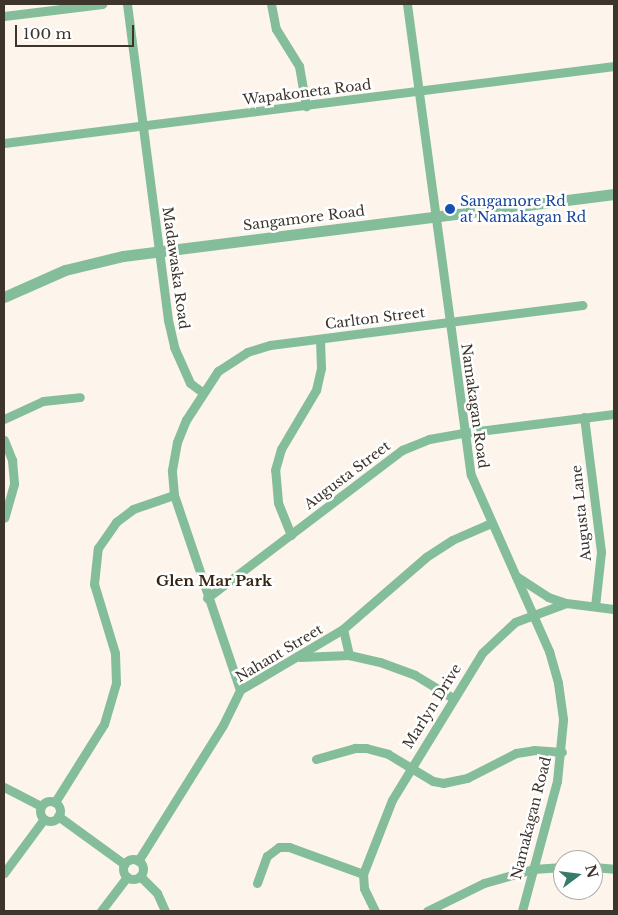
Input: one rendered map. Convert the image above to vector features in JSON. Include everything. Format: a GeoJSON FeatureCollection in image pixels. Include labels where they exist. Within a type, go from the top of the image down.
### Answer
{"type":"FeatureCollection","features":[{"type":"Feature","properties":{"kind":"street"},"geometry":{"type":"LineString","coordinates":[[4,16],[102,4]]}},
{"type":"Feature","properties":{"kind":"street","name":"Madawaska Road"},"geometry":{"type":"LineString","coordinates":[[127,4],[174,347],[190,383],[202,392]]}},
{"type":"Feature","properties":{"kind":"street"},"geometry":{"type":"LineString","coordinates":[[271,4],[276,29],[299,66],[306,106]]}},
{"type":"Feature","properties":{"kind":"street","name":"Namakagan Road"},"geometry":{"type":"LineString","coordinates":[[407,4],[417,92],[436,217],[470,475],[533,614],[558,683],[563,720],[562,752],[522,911]]}},
{"type":"Feature","properties":{"kind":"street","name":"Wapakoneta Road"},"geometry":{"type":"LineString","coordinates":[[4,143],[614,66]]}},
{"type":"Feature","properties":{"kind":"street","name":"Sangamore Road"},"geometry":{"type":"LineString","coordinates":[[4,297],[86,264],[160,252],[614,194]]}},
{"type":"Feature","properties":{"kind":"street","name":"Carlton Street"},"geometry":{"type":"LineString","coordinates":[[202,392],[218,371],[247,352],[270,345],[582,305]]}},
{"type":"Feature","properties":{"kind":"street"},"geometry":{"type":"LineString","coordinates":[[291,535],[278,502],[275,470],[281,449],[316,390],[321,368],[320,339]]}},
{"type":"Feature","properties":{"kind":"street"},"geometry":{"type":"LineString","coordinates":[[202,392],[176,442],[172,470],[174,495],[207,598],[240,690]]}},
{"type":"Feature","properties":{"kind":"street"},"geometry":{"type":"LineString","coordinates":[[4,419],[43,401],[80,397]]}},
{"type":"Feature","properties":{"kind":"street","name":"Augusta Street"},"geometry":{"type":"LineString","coordinates":[[207,598],[402,450],[429,439],[463,433],[614,414]]}},
{"type":"Feature","properties":{"kind":"street","name":"Augusta Lane"},"geometry":{"type":"LineString","coordinates":[[584,417],[601,552],[595,606]]}},
{"type":"Feature","properties":{"kind":"street"},"geometry":{"type":"LineString","coordinates":[[4,440],[12,460],[14,484],[4,518]]}},
{"type":"Feature","properties":{"kind":"street"},"geometry":{"type":"LineString","coordinates":[[55,802],[104,724],[116,683],[115,654],[94,584],[98,548],[116,522],[133,509],[174,495]]}},
{"type":"Feature","properties":{"kind":"street","name":"Nahant Street"},"geometry":{"type":"LineString","coordinates":[[138,861],[223,725],[240,690],[300,657],[343,630],[426,557],[452,540],[491,523]]}},
{"type":"Feature","properties":{"kind":"street"},"geometry":{"type":"LineString","coordinates":[[516,576],[548,598],[566,603]]}},
{"type":"Feature","properties":{"kind":"street","name":"Marlyn Drive"},"geometry":{"type":"LineString","coordinates":[[363,874],[392,800],[410,767],[453,698],[492,641],[515,622],[566,603],[614,609]]}},
{"type":"Feature","properties":{"kind":"street"},"geometry":{"type":"LineString","coordinates":[[343,630],[349,655]]}},
{"type":"Feature","properties":{"kind":"street"},"geometry":{"type":"LineString","coordinates":[[300,657],[349,655],[397,667],[453,698]]}},
{"type":"Feature","properties":{"kind":"street"},"geometry":{"type":"LineString","coordinates":[[316,759],[347,750],[366,748],[388,754],[433,780],[459,782],[516,753],[562,752]]}},
{"type":"Feature","properties":{"kind":"street"},"geometry":{"type":"LineString","coordinates":[[4,786],[41,806]]}},
{"type":"Feature","properties":{"kind":"street"},"geometry":{"type":"LineString","coordinates":[[46,801],[55,802],[60,810],[58,816],[50,821],[44,819],[40,812],[41,806],[46,801]]}},
{"type":"Feature","properties":{"kind":"street"},"geometry":{"type":"LineString","coordinates":[[58,816],[124,864]]}},
{"type":"Feature","properties":{"kind":"street"},"geometry":{"type":"LineString","coordinates":[[4,874],[44,819]]}},
{"type":"Feature","properties":{"kind":"street"},"geometry":{"type":"LineString","coordinates":[[257,883],[267,856],[279,847],[289,846],[363,874],[364,888],[375,911]]}},
{"type":"Feature","properties":{"kind":"street"},"geometry":{"type":"LineString","coordinates":[[132,859],[138,861],[142,868],[140,876],[135,879],[127,877],[123,870],[124,864],[132,859]]}},
{"type":"Feature","properties":{"kind":"street"},"geometry":{"type":"LineString","coordinates":[[427,911],[484,883],[533,869],[553,868]]}},
{"type":"Feature","properties":{"kind":"street"},"geometry":{"type":"LineString","coordinates":[[140,876],[157,893],[165,911]]}},
{"type":"Feature","properties":{"kind":"street"},"geometry":{"type":"LineString","coordinates":[[101,911],[127,877]]}},
{"type":"Feature","properties":{"kind":"place","name":"Sangamore Rd at Namakagan Rd"},"geometry":{"type":"Point","coordinates":[450,209]}},
{"type":"Feature","properties":{"kind":"district","name":"Glen Mar Park"},"geometry":{"type":"Point","coordinates":[214,581]}}]}
